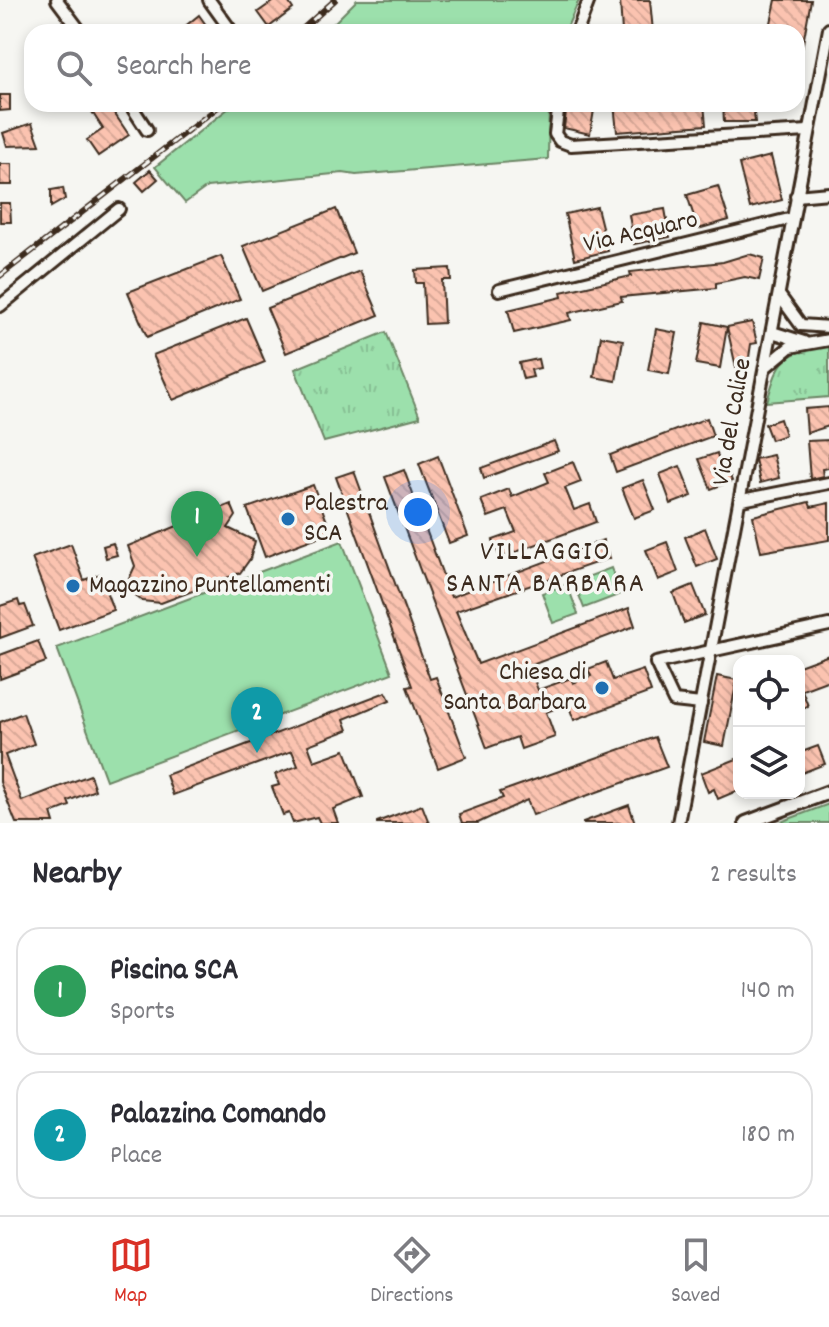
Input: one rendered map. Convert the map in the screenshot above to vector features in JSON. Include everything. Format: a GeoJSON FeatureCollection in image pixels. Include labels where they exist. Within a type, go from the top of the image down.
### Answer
{"type":"FeatureCollection","features":[{"type":"Feature","properties":{"kind":"street"},"geometry":{"type":"LineString","coordinates":[[57,0],[75,24]]}},
{"type":"Feature","properties":{"kind":"street"},"geometry":{"type":"LineString","coordinates":[[209,0],[226,24]]}},
{"type":"Feature","properties":{"kind":"street"},"geometry":{"type":"LineString","coordinates":[[580,24],[589,0]]}},
{"type":"Feature","properties":{"kind":"street","name":"Via del Calice"},"geometry":{"type":"LineString","coordinates":[[678,823],[742,500],[829,29]]}},
{"type":"Feature","properties":{"kind":"street"},"geometry":{"type":"LineString","coordinates":[[135,112],[147,130]]}},
{"type":"Feature","properties":{"kind":"street"},"geometry":{"type":"LineString","coordinates":[[558,112],[555,134],[560,141],[571,145],[808,131]]}},
{"type":"Feature","properties":{"kind":"street"},"geometry":{"type":"LineString","coordinates":[[796,196],[829,193]]}},
{"type":"Feature","properties":{"kind":"street"},"geometry":{"type":"LineString","coordinates":[[0,306],[119,209]]}},
{"type":"Feature","properties":{"kind":"street","name":"Via Acquaro"},"geometry":{"type":"LineString","coordinates":[[499,290],[793,218]]}},
{"type":"Feature","properties":{"kind":"street"},"geometry":{"type":"LineString","coordinates":[[778,293],[801,325]]}},
{"type":"Feature","properties":{"kind":"street"},"geometry":{"type":"LineString","coordinates":[[773,327],[829,327]]}},
{"type":"Feature","properties":{"kind":"street"},"geometry":{"type":"LineString","coordinates":[[773,327],[806,342]]}},
{"type":"Feature","properties":{"kind":"street"},"geometry":{"type":"LineString","coordinates":[[766,367],[785,350],[806,342],[829,340]]}},
{"type":"Feature","properties":{"kind":"street"},"geometry":{"type":"LineString","coordinates":[[742,500],[829,483]]}},
{"type":"Feature","properties":{"kind":"street"},"geometry":{"type":"LineString","coordinates":[[701,704],[674,701],[656,663],[829,625]]}},
{"type":"Feature","properties":{"kind":"street"},"geometry":{"type":"LineString","coordinates":[[746,823],[829,792]]}},
{"type":"Feature","properties":{"kind":"green space"},"geometry":{"type":"Polygon","coordinates":[[[357,0],[579,0],[568,24],[333,24],[357,0]]]}},
{"type":"Feature","properties":{"kind":"green space"},"geometry":{"type":"Polygon","coordinates":[[[224,112],[549,112],[548,159],[356,175],[343,173],[207,187],[185,203],[155,167],[224,112]]]}},
{"type":"Feature","properties":{"kind":"green space"},"geometry":{"type":"Polygon","coordinates":[[[386,332],[420,417],[324,442],[295,369],[386,332]]]}},
{"type":"Feature","properties":{"kind":"green space"},"geometry":{"type":"Polygon","coordinates":[[[829,345],[829,397],[767,402],[775,376],[785,360],[802,351],[829,345]]]}},
{"type":"Feature","properties":{"kind":"green space"},"geometry":{"type":"Polygon","coordinates":[[[342,541],[392,673],[106,780],[57,648],[342,541]]]}},
{"type":"Feature","properties":{"kind":"green space"},"geometry":{"type":"Polygon","coordinates":[[[611,568],[621,594],[584,608],[574,582],[611,568]]]}},
{"type":"Feature","properties":{"kind":"green space"},"geometry":{"type":"Polygon","coordinates":[[[567,584],[578,614],[553,623],[542,593],[567,584]]]}},
{"type":"Feature","properties":{"kind":"green space"},"geometry":{"type":"Polygon","coordinates":[[[829,804],[829,823],[778,823],[829,804]]]}},
{"type":"Feature","properties":{"kind":"building"},"geometry":{"type":"Polygon","coordinates":[[[275,0],[287,0],[293,9],[273,24],[267,24],[258,12],[275,0]]]}},
{"type":"Feature","properties":{"kind":"building"},"geometry":{"type":"Polygon","coordinates":[[[620,0],[650,0],[652,24],[622,24],[620,0]]]}},
{"type":"Feature","properties":{"kind":"building"},"geometry":{"type":"Polygon","coordinates":[[[776,0],[811,0],[805,32],[805,24],[771,24],[776,0]]]}},
{"type":"Feature","properties":{"kind":"building"},"geometry":{"type":"Polygon","coordinates":[[[199,15],[205,24],[188,24],[199,15]]]}},
{"type":"Feature","properties":{"kind":"building"},"geometry":{"type":"Polygon","coordinates":[[[0,95],[10,95],[10,110],[0,111],[0,95]]]}},
{"type":"Feature","properties":{"kind":"building"},"geometry":{"type":"Polygon","coordinates":[[[92,112],[113,112],[129,135],[98,156],[87,140],[103,129],[92,112]]]}},
{"type":"Feature","properties":{"kind":"building"},"geometry":{"type":"Polygon","coordinates":[[[566,112],[594,112],[590,134],[564,128],[566,112]]]}},
{"type":"Feature","properties":{"kind":"building"},"geometry":{"type":"Polygon","coordinates":[[[615,112],[705,112],[706,125],[617,132],[615,112]]]}},
{"type":"Feature","properties":{"kind":"building"},"geometry":{"type":"Polygon","coordinates":[[[723,112],[754,112],[755,122],[724,122],[723,112]]]}},
{"type":"Feature","properties":{"kind":"building"},"geometry":{"type":"Polygon","coordinates":[[[32,123],[40,145],[7,146],[3,133],[32,123]]]}},
{"type":"Feature","properties":{"kind":"building"},"geometry":{"type":"Polygon","coordinates":[[[771,156],[782,200],[750,208],[739,164],[771,156]]]}},
{"type":"Feature","properties":{"kind":"building"},"geometry":{"type":"Polygon","coordinates":[[[0,164],[12,164],[12,185],[0,185],[0,164]]]}},
{"type":"Feature","properties":{"kind":"building"},"geometry":{"type":"Polygon","coordinates":[[[150,170],[158,179],[144,191],[136,182],[150,170]]]}},
{"type":"Feature","properties":{"kind":"building"},"geometry":{"type":"Polygon","coordinates":[[[718,186],[729,220],[698,229],[687,195],[718,186]]]}},
{"type":"Feature","properties":{"kind":"building"},"geometry":{"type":"Polygon","coordinates":[[[63,188],[65,199],[51,207],[51,190],[63,188]]]}},
{"type":"Feature","properties":{"kind":"building"},"geometry":{"type":"Polygon","coordinates":[[[0,203],[10,203],[11,222],[0,222],[0,203]]]}},
{"type":"Feature","properties":{"kind":"building"},"geometry":{"type":"Polygon","coordinates":[[[597,207],[608,251],[575,259],[565,214],[597,207]]]}},
{"type":"Feature","properties":{"kind":"building"},"geometry":{"type":"Polygon","coordinates":[[[336,209],[354,253],[262,291],[243,246],[336,209]]]}},
{"type":"Feature","properties":{"kind":"building"},"geometry":{"type":"Polygon","coordinates":[[[665,209],[670,237],[634,244],[629,215],[665,209]]]}},
{"type":"Feature","properties":{"kind":"building"},"geometry":{"type":"Polygon","coordinates":[[[749,254],[764,258],[759,280],[745,277],[716,283],[716,288],[621,297],[622,301],[569,313],[571,320],[514,333],[508,310],[562,297],[561,292],[631,276],[630,272],[723,262],[749,254]]]}},
{"type":"Feature","properties":{"kind":"building"},"geometry":{"type":"Polygon","coordinates":[[[221,256],[240,299],[147,337],[128,292],[221,256]]]}},
{"type":"Feature","properties":{"kind":"building"},"geometry":{"type":"Polygon","coordinates":[[[450,268],[451,280],[442,280],[444,323],[425,324],[423,283],[416,283],[415,270],[450,268]]]}},
{"type":"Feature","properties":{"kind":"building"},"geometry":{"type":"Polygon","coordinates":[[[360,271],[379,315],[286,353],[267,308],[360,271]]]}},
{"type":"Feature","properties":{"kind":"building"},"geometry":{"type":"Polygon","coordinates":[[[246,318],[265,362],[173,400],[153,355],[246,318]]]}},
{"type":"Feature","properties":{"kind":"building"},"geometry":{"type":"Polygon","coordinates":[[[704,322],[727,327],[720,368],[696,364],[704,322]]]}},
{"type":"Feature","properties":{"kind":"building"},"geometry":{"type":"Polygon","coordinates":[[[752,322],[757,343],[751,344],[748,364],[736,367],[727,327],[752,322]]]}},
{"type":"Feature","properties":{"kind":"building"},"geometry":{"type":"Polygon","coordinates":[[[656,329],[677,333],[669,374],[648,370],[656,329]]]}},
{"type":"Feature","properties":{"kind":"building"},"geometry":{"type":"Polygon","coordinates":[[[601,336],[623,340],[616,381],[594,377],[601,336]]]}},
{"type":"Feature","properties":{"kind":"building"},"geometry":{"type":"Polygon","coordinates":[[[538,359],[540,368],[531,370],[533,377],[523,379],[519,363],[538,359]]]}},
{"type":"Feature","properties":{"kind":"building"},"geometry":{"type":"Polygon","coordinates":[[[829,407],[829,426],[807,433],[805,409],[829,407]]]}},
{"type":"Feature","properties":{"kind":"building"},"geometry":{"type":"Polygon","coordinates":[[[707,418],[713,436],[616,472],[610,455],[707,418]]]}},
{"type":"Feature","properties":{"kind":"building"},"geometry":{"type":"Polygon","coordinates":[[[780,419],[785,435],[771,440],[765,424],[780,419]]]}},
{"type":"Feature","properties":{"kind":"building"},"geometry":{"type":"Polygon","coordinates":[[[829,440],[829,468],[822,469],[823,476],[810,479],[807,441],[829,440]]]}},
{"type":"Feature","properties":{"kind":"building"},"geometry":{"type":"Polygon","coordinates":[[[554,441],[558,451],[484,478],[481,468],[554,441]]]}},
{"type":"Feature","properties":{"kind":"building"},"geometry":{"type":"Polygon","coordinates":[[[717,453],[720,467],[726,466],[732,481],[711,489],[699,459],[717,453]]]}},
{"type":"Feature","properties":{"kind":"building"},"geometry":{"type":"Polygon","coordinates":[[[773,455],[779,478],[760,483],[755,459],[773,455]]]}},
{"type":"Feature","properties":{"kind":"building"},"geometry":{"type":"Polygon","coordinates":[[[438,456],[468,536],[449,543],[419,464],[438,456]]]}},
{"type":"Feature","properties":{"kind":"building"},"geometry":{"type":"Polygon","coordinates":[[[573,462],[581,482],[565,488],[574,510],[590,504],[596,522],[500,558],[493,540],[516,532],[507,510],[488,517],[481,500],[509,489],[512,497],[549,482],[545,473],[573,462]]]}},
{"type":"Feature","properties":{"kind":"building"},"geometry":{"type":"Polygon","coordinates":[[[680,466],[692,496],[671,504],[660,474],[680,466]]]}},
{"type":"Feature","properties":{"kind":"building"},"geometry":{"type":"Polygon","coordinates":[[[404,470],[451,597],[603,540],[610,558],[456,611],[478,664],[629,608],[635,626],[529,666],[538,690],[571,678],[573,683],[591,676],[588,669],[606,662],[613,680],[643,670],[651,692],[574,720],[568,704],[546,712],[555,737],[521,749],[517,737],[487,748],[385,477],[404,470]]]}},
{"type":"Feature","properties":{"kind":"building"},"geometry":{"type":"Polygon","coordinates":[[[354,471],[430,679],[436,677],[466,757],[438,768],[407,687],[412,686],[336,477],[354,471]]]}},
{"type":"Feature","properties":{"kind":"building"},"geometry":{"type":"Polygon","coordinates":[[[643,480],[655,510],[634,518],[622,488],[643,480]]]}},
{"type":"Feature","properties":{"kind":"building","name":"Palestra SCA"},"geometry":{"type":"Polygon","coordinates":[[[313,485],[331,532],[265,557],[247,508],[313,485]]]}},
{"type":"Feature","properties":{"kind":"building"},"geometry":{"type":"Polygon","coordinates":[[[809,502],[811,507],[829,503],[829,540],[761,552],[753,516],[809,502]]]}},
{"type":"Feature","properties":{"kind":"building"},"geometry":{"type":"Polygon","coordinates":[[[231,504],[236,516],[228,528],[255,541],[250,559],[240,573],[161,603],[142,601],[132,593],[128,581],[135,566],[128,546],[231,504]]]}},
{"type":"Feature","properties":{"kind":"building"},"geometry":{"type":"Polygon","coordinates":[[[705,528],[717,559],[697,567],[685,537],[705,528]]]}},
{"type":"Feature","properties":{"kind":"building"},"geometry":{"type":"Polygon","coordinates":[[[667,542],[678,572],[658,580],[646,550],[667,542]]]}},
{"type":"Feature","properties":{"kind":"building"},"geometry":{"type":"Polygon","coordinates":[[[113,543],[117,555],[106,558],[103,546],[113,543]]]}},
{"type":"Feature","properties":{"kind":"building","name":"Magazzino Puntellamenti"},"geometry":{"type":"Polygon","coordinates":[[[71,544],[84,580],[100,574],[113,610],[59,630],[32,558],[71,544]]]}},
{"type":"Feature","properties":{"kind":"building"},"geometry":{"type":"Polygon","coordinates":[[[693,585],[705,615],[684,623],[673,593],[693,585]]]}},
{"type":"Feature","properties":{"kind":"building"},"geometry":{"type":"Polygon","coordinates":[[[18,600],[20,606],[25,605],[33,626],[0,638],[0,606],[18,600]]]}},
{"type":"Feature","properties":{"kind":"building"},"geometry":{"type":"Polygon","coordinates":[[[38,641],[46,662],[0,679],[0,655],[38,641]]]}},
{"type":"Feature","properties":{"kind":"building"},"geometry":{"type":"Polygon","coordinates":[[[829,655],[829,680],[805,689],[805,664],[829,655]]]}},
{"type":"Feature","properties":{"kind":"building"},"geometry":{"type":"Polygon","coordinates":[[[717,676],[733,679],[733,700],[724,746],[704,742],[717,676]]]}},
{"type":"Feature","properties":{"kind":"building"},"geometry":{"type":"Polygon","coordinates":[[[386,692],[390,700],[344,719],[348,730],[308,745],[314,761],[345,750],[363,797],[333,809],[338,823],[320,823],[317,817],[293,823],[289,813],[283,815],[272,787],[279,785],[275,774],[298,766],[292,751],[173,795],[166,775],[386,692]]]}},
{"type":"Feature","properties":{"kind":"building"},"geometry":{"type":"Polygon","coordinates":[[[23,713],[34,744],[5,755],[22,801],[90,775],[95,790],[68,801],[70,806],[51,813],[54,823],[16,823],[0,782],[0,722],[23,713]]]}},
{"type":"Feature","properties":{"kind":"building"},"geometry":{"type":"Polygon","coordinates":[[[655,737],[667,767],[533,815],[527,800],[478,823],[462,823],[459,814],[503,798],[500,792],[655,737]]]}},
{"type":"Feature","properties":{"kind":"building"},"geometry":{"type":"Polygon","coordinates":[[[818,746],[825,764],[805,772],[805,751],[818,746]]]}},
{"type":"Feature","properties":{"kind":"building"},"geometry":{"type":"Polygon","coordinates":[[[733,760],[733,793],[718,799],[714,789],[708,792],[701,773],[733,760]]]}},
{"type":"Feature","properties":{"kind":"building"},"geometry":{"type":"Polygon","coordinates":[[[422,805],[429,823],[377,823],[377,822],[422,805]]]}},
{"type":"Feature","properties":{"kind":"building"},"geometry":{"type":"Polygon","coordinates":[[[629,805],[635,823],[583,823],[583,822],[629,805]]]}},
{"type":"Feature","properties":{"kind":"railway"},"geometry":{"type":"LineString","coordinates":[[308,24],[335,0]]}},
{"type":"Feature","properties":{"kind":"railway"},"geometry":{"type":"LineString","coordinates":[[0,276],[212,112]]}},
{"type":"Feature","properties":{"kind":"place","name":"Palestra SCA"},"geometry":{"type":"Point","coordinates":[288,519]}},
{"type":"Feature","properties":{"kind":"place","name":"Piscina SCA"},"geometry":{"type":"Point","coordinates":[197,557]}},
{"type":"Feature","properties":{"kind":"place","name":"Magazzino Puntellamenti"},"geometry":{"type":"Point","coordinates":[73,586]}},
{"type":"Feature","properties":{"kind":"place","name":"Chiesa di Santa Barbara"},"geometry":{"type":"Point","coordinates":[602,688]}},
{"type":"Feature","properties":{"kind":"place","name":"Palazzina Comando"},"geometry":{"type":"Point","coordinates":[257,753]}},
{"type":"Feature","properties":{"kind":"district","name":"VILLAGGIO SANTA BARBARA"},"geometry":{"type":"Point","coordinates":[546,570]}}]}
